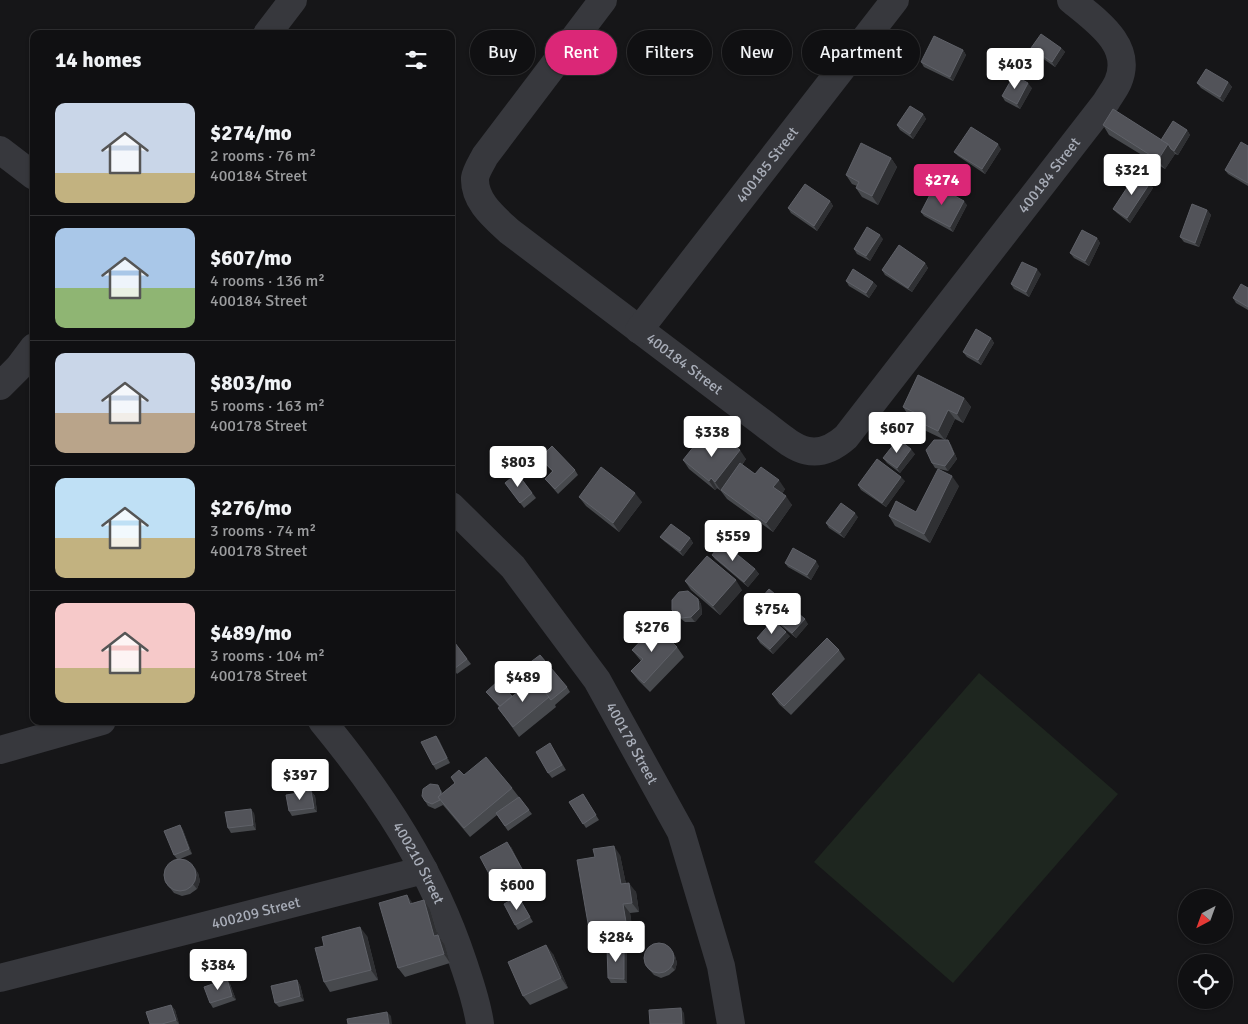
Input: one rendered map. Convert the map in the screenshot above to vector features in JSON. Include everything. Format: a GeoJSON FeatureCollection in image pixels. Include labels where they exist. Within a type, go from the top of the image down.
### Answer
{"type":"FeatureCollection","features":[{"type":"Feature","properties":{"kind":"street"},"geometry":{"type":"LineString","coordinates":[[270,30],[293,0]]}},
{"type":"Feature","properties":{"kind":"street","name":"400184 Street"},"geometry":{"type":"LineString","coordinates":[[603,0],[485,156],[475,177],[479,196],[487,210],[502,224],[639,330],[793,445],[809,452],[835,446],[846,437],[1106,102],[1119,81],[1122,68],[1120,51],[1110,33],[1071,0]]}},
{"type":"Feature","properties":{"kind":"street","name":"400185 Street"},"geometry":{"type":"LineString","coordinates":[[639,330],[895,0]]}},
{"type":"Feature","properties":{"kind":"street"},"geometry":{"type":"LineString","coordinates":[[0,150],[30,173]]}},
{"type":"Feature","properties":{"kind":"street"},"geometry":{"type":"LineString","coordinates":[[0,386],[19,367],[30,352]]}},
{"type":"Feature","properties":{"kind":"street","name":"400178 Street"},"geometry":{"type":"LineString","coordinates":[[455,510],[513,567],[597,680],[681,832],[721,966],[731,1024]]}},
{"type":"Feature","properties":{"kind":"street"},"geometry":{"type":"LineString","coordinates":[[0,750],[88,725]]}},
{"type":"Feature","properties":{"kind":"street","name":"400210 Street"},"geometry":{"type":"LineString","coordinates":[[325,725],[354,760],[400,825],[424,870],[455,936],[477,1005],[480,1024]]}},
{"type":"Feature","properties":{"kind":"street","name":"400209 Street"},"geometry":{"type":"LineString","coordinates":[[0,978],[424,870]]}},
{"type":"Feature","properties":{"kind":"shaded area"},"geometry":{"type":"Polygon","coordinates":[[[979,673],[1118,794],[953,983],[814,862],[979,673]]]}},
{"type":"Feature","properties":{"kind":"building"},"geometry":{"type":"Polygon","coordinates":[[[1041,34],[1061,48],[1052,62],[1031,48],[1041,34]]]}},
{"type":"Feature","properties":{"kind":"building"},"geometry":{"type":"Polygon","coordinates":[[[934,36],[963,50],[950,77],[921,62],[934,36]]]}},
{"type":"Feature","properties":{"kind":"building"},"geometry":{"type":"Polygon","coordinates":[[[1206,69],[1228,82],[1220,97],[1197,83],[1206,69]]]}},
{"type":"Feature","properties":{"kind":"building"},"geometry":{"type":"Polygon","coordinates":[[[1014,75],[1028,83],[1017,104],[1002,96],[1014,75]]]}},
{"type":"Feature","properties":{"kind":"building"},"geometry":{"type":"Polygon","coordinates":[[[910,106],[923,114],[910,134],[897,125],[910,106]]]}},
{"type":"Feature","properties":{"kind":"building"},"geometry":{"type":"Polygon","coordinates":[[[1113,109],[1168,144],[1158,160],[1103,125],[1113,109]]]}},
{"type":"Feature","properties":{"kind":"building"},"geometry":{"type":"Polygon","coordinates":[[[1173,121],[1187,130],[1174,151],[1161,140],[1173,121]]]}},
{"type":"Feature","properties":{"kind":"building"},"geometry":{"type":"Polygon","coordinates":[[[971,127],[998,144],[982,169],[954,152],[971,127]]]}},
{"type":"Feature","properties":{"kind":"building"},"geometry":{"type":"Polygon","coordinates":[[[1241,142],[1248,146],[1248,183],[1225,170],[1241,142]]]}},
{"type":"Feature","properties":{"kind":"building"},"geometry":{"type":"Polygon","coordinates":[[[861,143],[891,158],[872,196],[856,188],[859,182],[846,175],[861,143]]]}},
{"type":"Feature","properties":{"kind":"building"},"geometry":{"type":"Polygon","coordinates":[[[1136,174],[1150,183],[1127,218],[1113,209],[1136,174]]]}},
{"type":"Feature","properties":{"kind":"building"},"geometry":{"type":"Polygon","coordinates":[[[805,184],[830,201],[814,226],[788,208],[805,184]]]}},
{"type":"Feature","properties":{"kind":"building"},"geometry":{"type":"Polygon","coordinates":[[[935,185],[964,201],[950,227],[921,212],[935,185]]]}},
{"type":"Feature","properties":{"kind":"building"},"geometry":{"type":"Polygon","coordinates":[[[1192,204],[1207,210],[1195,243],[1180,237],[1192,204]]]}},
{"type":"Feature","properties":{"kind":"building"},"geometry":{"type":"Polygon","coordinates":[[[867,227],[880,235],[866,256],[854,249],[867,227]]]}},
{"type":"Feature","properties":{"kind":"building"},"geometry":{"type":"Polygon","coordinates":[[[1082,230],[1097,238],[1085,261],[1070,253],[1082,230]]]}},
{"type":"Feature","properties":{"kind":"building"},"geometry":{"type":"Polygon","coordinates":[[[899,245],[925,263],[908,288],[882,270],[899,245]]]}},
{"type":"Feature","properties":{"kind":"building"},"geometry":{"type":"Polygon","coordinates":[[[1022,262],[1037,269],[1026,292],[1011,284],[1022,262]]]}},
{"type":"Feature","properties":{"kind":"building"},"geometry":{"type":"Polygon","coordinates":[[[853,269],[873,282],[866,293],[846,281],[853,269]]]}},
{"type":"Feature","properties":{"kind":"building"},"geometry":{"type":"Polygon","coordinates":[[[1241,284],[1248,288],[1248,307],[1233,298],[1241,284]]]}},
{"type":"Feature","properties":{"kind":"building"},"geometry":{"type":"Polygon","coordinates":[[[976,329],[991,338],[978,360],[963,352],[976,329]]]}},
{"type":"Feature","properties":{"kind":"building"},"geometry":{"type":"Polygon","coordinates":[[[918,375],[964,398],[957,414],[948,410],[938,431],[915,420],[918,414],[903,407],[918,375]]]}},
{"type":"Feature","properties":{"kind":"building"},"geometry":{"type":"Polygon","coordinates":[[[708,435],[720,444],[725,438],[740,450],[715,482],[711,478],[709,481],[683,460],[695,445],[698,448],[708,435]]]}},
{"type":"Feature","properties":{"kind":"building"},"geometry":{"type":"Polygon","coordinates":[[[898,439],[911,449],[897,468],[883,458],[898,439]]]}},
{"type":"Feature","properties":{"kind":"building"},"geometry":{"type":"Polygon","coordinates":[[[934,440],[948,440],[954,454],[945,466],[932,463],[926,450],[934,440]]]}},
{"type":"Feature","properties":{"kind":"building"},"geometry":{"type":"Polygon","coordinates":[[[552,446],[575,470],[555,489],[545,479],[553,471],[540,458],[552,446]]]}},
{"type":"Feature","properties":{"kind":"building"},"geometry":{"type":"Polygon","coordinates":[[[877,459],[901,477],[882,503],[858,485],[877,459]]]}},
{"type":"Feature","properties":{"kind":"building"},"geometry":{"type":"Polygon","coordinates":[[[740,463],[755,474],[761,467],[779,480],[773,487],[786,496],[766,523],[721,490],[740,463]]]}},
{"type":"Feature","properties":{"kind":"building"},"geometry":{"type":"Polygon","coordinates":[[[601,467],[635,493],[613,523],[579,497],[601,467]]]}},
{"type":"Feature","properties":{"kind":"building"},"geometry":{"type":"Polygon","coordinates":[[[938,469],[952,476],[924,534],[889,516],[896,501],[916,512],[938,469]]]}},
{"type":"Feature","properties":{"kind":"building"},"geometry":{"type":"Polygon","coordinates":[[[517,473],[532,493],[520,503],[505,483],[517,473]]]}},
{"type":"Feature","properties":{"kind":"building"},"geometry":{"type":"Polygon","coordinates":[[[841,503],[855,513],[840,533],[826,523],[841,503]]]}},
{"type":"Feature","properties":{"kind":"building"},"geometry":{"type":"Polygon","coordinates":[[[671,524],[690,538],[680,551],[660,537],[671,524]]]}},
{"type":"Feature","properties":{"kind":"building"},"geometry":{"type":"Polygon","coordinates":[[[722,542],[755,569],[744,582],[712,555],[722,542]]]}},
{"type":"Feature","properties":{"kind":"building"},"geometry":{"type":"Polygon","coordinates":[[[793,548],[816,561],[807,575],[785,563],[793,548]]]}},
{"type":"Feature","properties":{"kind":"building"},"geometry":{"type":"Polygon","coordinates":[[[707,556],[736,580],[713,606],[685,581],[707,556]]]}},
{"type":"Feature","properties":{"kind":"building"},"geometry":{"type":"Polygon","coordinates":[[[769,589],[805,619],[792,633],[757,603],[769,589]]]}},
{"type":"Feature","properties":{"kind":"building"},"geometry":{"type":"Polygon","coordinates":[[[688,591],[698,599],[699,609],[691,617],[681,618],[672,610],[672,600],[679,592],[688,591]]]}},
{"type":"Feature","properties":{"kind":"building"},"geometry":{"type":"Polygon","coordinates":[[[773,620],[786,632],[770,649],[757,638],[773,620]]]}},
{"type":"Feature","properties":{"kind":"building"},"geometry":{"type":"Polygon","coordinates":[[[655,626],[677,647],[644,683],[631,671],[643,659],[632,650],[655,626]]]}},
{"type":"Feature","properties":{"kind":"building"},"geometry":{"type":"Polygon","coordinates":[[[827,638],[839,650],[784,706],[772,694],[827,638]]]}},
{"type":"Feature","properties":{"kind":"building"},"geometry":{"type":"Polygon","coordinates":[[[455,643],[467,659],[455,668],[455,643]]]}},
{"type":"Feature","properties":{"kind":"building"},"geometry":{"type":"Polygon","coordinates":[[[540,655],[567,687],[551,700],[524,667],[540,655]]]}},
{"type":"Feature","properties":{"kind":"building"},"geometry":{"type":"Polygon","coordinates":[[[534,679],[549,697],[513,727],[498,708],[534,679]]]}},
{"type":"Feature","properties":{"kind":"building"},"geometry":{"type":"Polygon","coordinates":[[[498,681],[512,696],[500,706],[486,692],[498,681]]]}},
{"type":"Feature","properties":{"kind":"building"},"geometry":{"type":"Polygon","coordinates":[[[436,736],[447,758],[433,765],[421,742],[436,736]]]}},
{"type":"Feature","properties":{"kind":"building"},"geometry":{"type":"Polygon","coordinates":[[[550,743],[562,765],[548,773],[536,752],[550,743]]]}},
{"type":"Feature","properties":{"kind":"building"},"geometry":{"type":"Polygon","coordinates":[[[486,757],[512,788],[464,828],[438,797],[455,783],[451,777],[459,770],[464,775],[486,757]]]}},
{"type":"Feature","properties":{"kind":"building"},"geometry":{"type":"Polygon","coordinates":[[[430,784],[438,785],[441,792],[438,797],[440,800],[432,804],[425,801],[422,796],[423,789],[430,784]]]}},
{"type":"Feature","properties":{"kind":"building"},"geometry":{"type":"Polygon","coordinates":[[[311,791],[314,808],[289,811],[286,795],[311,791]]]}},
{"type":"Feature","properties":{"kind":"building"},"geometry":{"type":"Polygon","coordinates":[[[583,794],[596,815],[583,824],[569,802],[583,794]]]}},
{"type":"Feature","properties":{"kind":"building"},"geometry":{"type":"Polygon","coordinates":[[[519,797],[529,810],[505,826],[496,813],[519,797]]]}},
{"type":"Feature","properties":{"kind":"building"},"geometry":{"type":"Polygon","coordinates":[[[251,809],[253,825],[228,828],[225,812],[251,809]]]}},
{"type":"Feature","properties":{"kind":"building"},"geometry":{"type":"Polygon","coordinates":[[[180,825],[189,849],[174,855],[164,831],[180,825]]]}},
{"type":"Feature","properties":{"kind":"building"},"geometry":{"type":"Polygon","coordinates":[[[507,842],[522,869],[494,883],[480,857],[507,842]]]}},
{"type":"Feature","properties":{"kind":"building"},"geometry":{"type":"Polygon","coordinates":[[[614,846],[621,884],[629,883],[632,903],[623,904],[626,922],[589,929],[577,860],[595,857],[593,849],[614,846]]]}},
{"type":"Feature","properties":{"kind":"building"},"geometry":{"type":"Polygon","coordinates":[[[180,859],[186,860],[191,864],[195,869],[195,881],[191,886],[186,890],[180,891],[174,890],[169,886],[165,881],[164,875],[165,869],[169,864],[174,860],[180,859]]]}},
{"type":"Feature","properties":{"kind":"building"},"geometry":{"type":"Polygon","coordinates":[[[407,895],[410,904],[424,900],[434,936],[438,935],[444,954],[398,968],[379,903],[407,895]]]}},
{"type":"Feature","properties":{"kind":"building"},"geometry":{"type":"Polygon","coordinates":[[[518,896],[530,917],[515,925],[504,904],[518,896]]]}},
{"type":"Feature","properties":{"kind":"building"},"geometry":{"type":"Polygon","coordinates":[[[360,927],[371,970],[324,982],[315,948],[324,946],[322,937],[360,927]]]}},
{"type":"Feature","properties":{"kind":"building"},"geometry":{"type":"Polygon","coordinates":[[[659,943],[669,948],[674,958],[669,968],[659,973],[649,968],[644,958],[649,948],[659,943]]]}},
{"type":"Feature","properties":{"kind":"building"},"geometry":{"type":"Polygon","coordinates":[[[546,945],[561,978],[523,996],[508,962],[546,945]]]}},
{"type":"Feature","properties":{"kind":"building"},"geometry":{"type":"Polygon","coordinates":[[[607,947],[624,947],[624,979],[608,978],[607,947]]]}},
{"type":"Feature","properties":{"kind":"building"},"geometry":{"type":"Polygon","coordinates":[[[227,979],[232,996],[210,1003],[204,987],[227,979]]]}},
{"type":"Feature","properties":{"kind":"building"},"geometry":{"type":"Polygon","coordinates":[[[297,980],[300,996],[275,1003],[271,986],[297,980]]]}},
{"type":"Feature","properties":{"kind":"building"},"geometry":{"type":"Polygon","coordinates":[[[171,1005],[176,1020],[162,1024],[150,1024],[146,1012],[171,1005]]]}},
{"type":"Feature","properties":{"kind":"building"},"geometry":{"type":"Polygon","coordinates":[[[681,1008],[682,1024],[650,1024],[649,1010],[681,1008]]]}},
{"type":"Feature","properties":{"kind":"building"},"geometry":{"type":"Polygon","coordinates":[[[387,1012],[389,1024],[348,1024],[347,1019],[387,1012]]]}}]}
